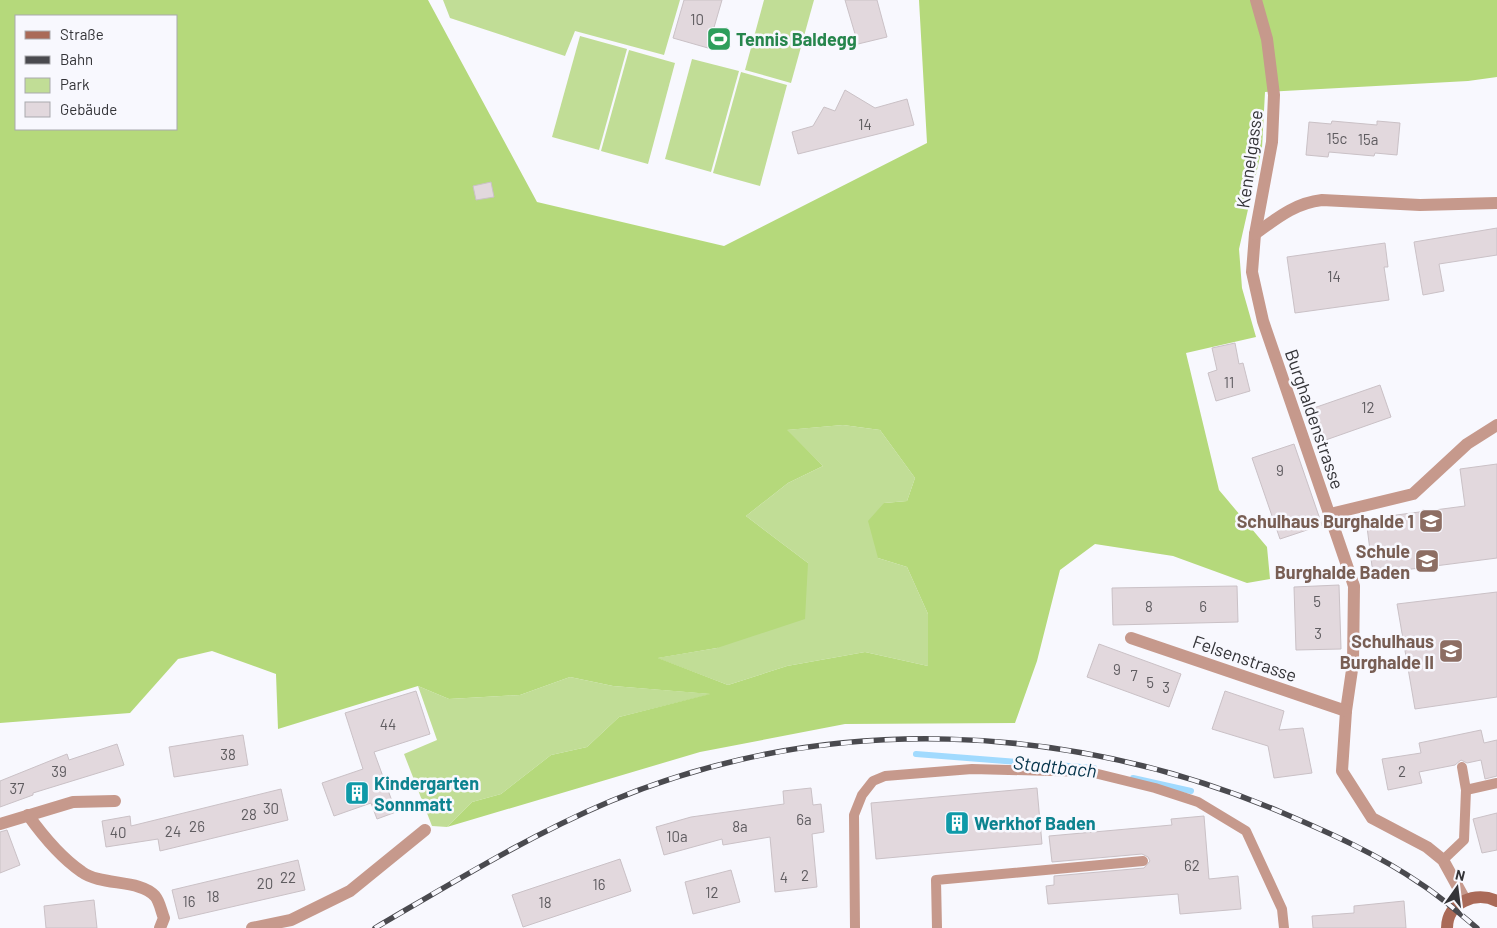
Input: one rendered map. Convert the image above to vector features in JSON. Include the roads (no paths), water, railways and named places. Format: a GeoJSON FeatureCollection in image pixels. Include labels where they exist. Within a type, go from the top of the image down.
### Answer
{"type":"FeatureCollection","features":[{"type":"Feature","properties":{"kind":"main road"},"geometry":{"type":"LineString","coordinates":[[1447,928],[1450,914],[1456,906],[1465,900],[1486,897],[1497,901]]}},
{"type":"Feature","properties":{"kind":"street","name":"Kennelgasse"},"geometry":{"type":"LineString","coordinates":[[1255,234],[1272,142],[1274,95],[1267,39],[1256,0]]}},
{"type":"Feature","properties":{"kind":"street"},"geometry":{"type":"LineString","coordinates":[[1255,234],[1288,210],[1309,202],[1322,200],[1428,205],[1497,203]]}},
{"type":"Feature","properties":{"kind":"street","name":"Burghaldenstrasse"},"geometry":{"type":"LineString","coordinates":[[1255,234],[1252,272],[1263,321],[1354,586],[1353,663],[1346,712],[1342,771],[1372,818],[1426,847],[1443,860],[1465,900]]}},
{"type":"Feature","properties":{"kind":"street"},"geometry":{"type":"LineString","coordinates":[[1330,514],[1413,494],[1467,444],[1497,425]]}},
{"type":"Feature","properties":{"kind":"street","name":"Felsenstrasse"},"geometry":{"type":"LineString","coordinates":[[1132,638],[1346,712]]}},
{"type":"Feature","properties":{"kind":"street"},"geometry":{"type":"LineString","coordinates":[[0,824],[73,802],[115,801]]}},
{"type":"Feature","properties":{"kind":"street"},"geometry":{"type":"LineString","coordinates":[[28,815],[45,838],[83,873],[96,879],[140,887],[154,895],[164,918],[160,928]]}},
{"type":"Feature","properties":{"kind":"street"},"geometry":{"type":"LineString","coordinates":[[252,928],[291,920],[350,892],[425,830]]}},
{"type":"Feature","properties":{"kind":"lane"},"geometry":{"type":"LineString","coordinates":[[1443,860],[1464,840],[1466,790],[1462,768]]}},
{"type":"Feature","properties":{"kind":"lane"},"geometry":{"type":"LineString","coordinates":[[855,928],[854,815],[862,795],[873,781],[885,776],[972,769],[1090,772],[1155,788],[1198,802],[1246,831],[1282,910],[1284,928]]}},
{"type":"Feature","properties":{"kind":"lane"},"geometry":{"type":"LineString","coordinates":[[1466,790],[1497,783]]}},
{"type":"Feature","properties":{"kind":"lane"},"geometry":{"type":"LineString","coordinates":[[937,928],[936,880],[1143,861]]}},
{"type":"Feature","properties":{"kind":"waterway","name":"Stadtbach"},"geometry":{"type":"LineString","coordinates":[[916,754],[1094,768]]}},
{"type":"Feature","properties":{"kind":"waterway","name":"Stadtbach"},"geometry":{"type":"LineString","coordinates":[[1133,778],[1191,791]]}},
{"type":"Feature","properties":{"kind":"railway"},"geometry":{"type":"LineString","coordinates":[[375,928],[550,829],[611,801],[693,772],[777,752],[863,741],[948,739],[1034,745],[1118,760],[1202,783],[1283,813],[1371,854],[1405,873],[1428,889],[1477,928]]}},
{"type":"Feature","properties":{"kind":"place","name":"Tennis Baldegg"},"geometry":{"type":"Point","coordinates":[719,39]}},
{"type":"Feature","properties":{"kind":"place","name":"Schulhaus Burghalde 1"},"geometry":{"type":"Point","coordinates":[1431,521]}},
{"type":"Feature","properties":{"kind":"place","name":"Schule Burghalde Baden"},"geometry":{"type":"Point","coordinates":[1427,561]}},
{"type":"Feature","properties":{"kind":"place","name":"Schulhaus Burghalde II"},"geometry":{"type":"Point","coordinates":[1451,651]}},
{"type":"Feature","properties":{"kind":"place","name":"Kindergarten Sonnmatt"},"geometry":{"type":"Point","coordinates":[357,793]}},
{"type":"Feature","properties":{"kind":"place","name":"Werkhof Baden"},"geometry":{"type":"Point","coordinates":[957,823]}}]}
